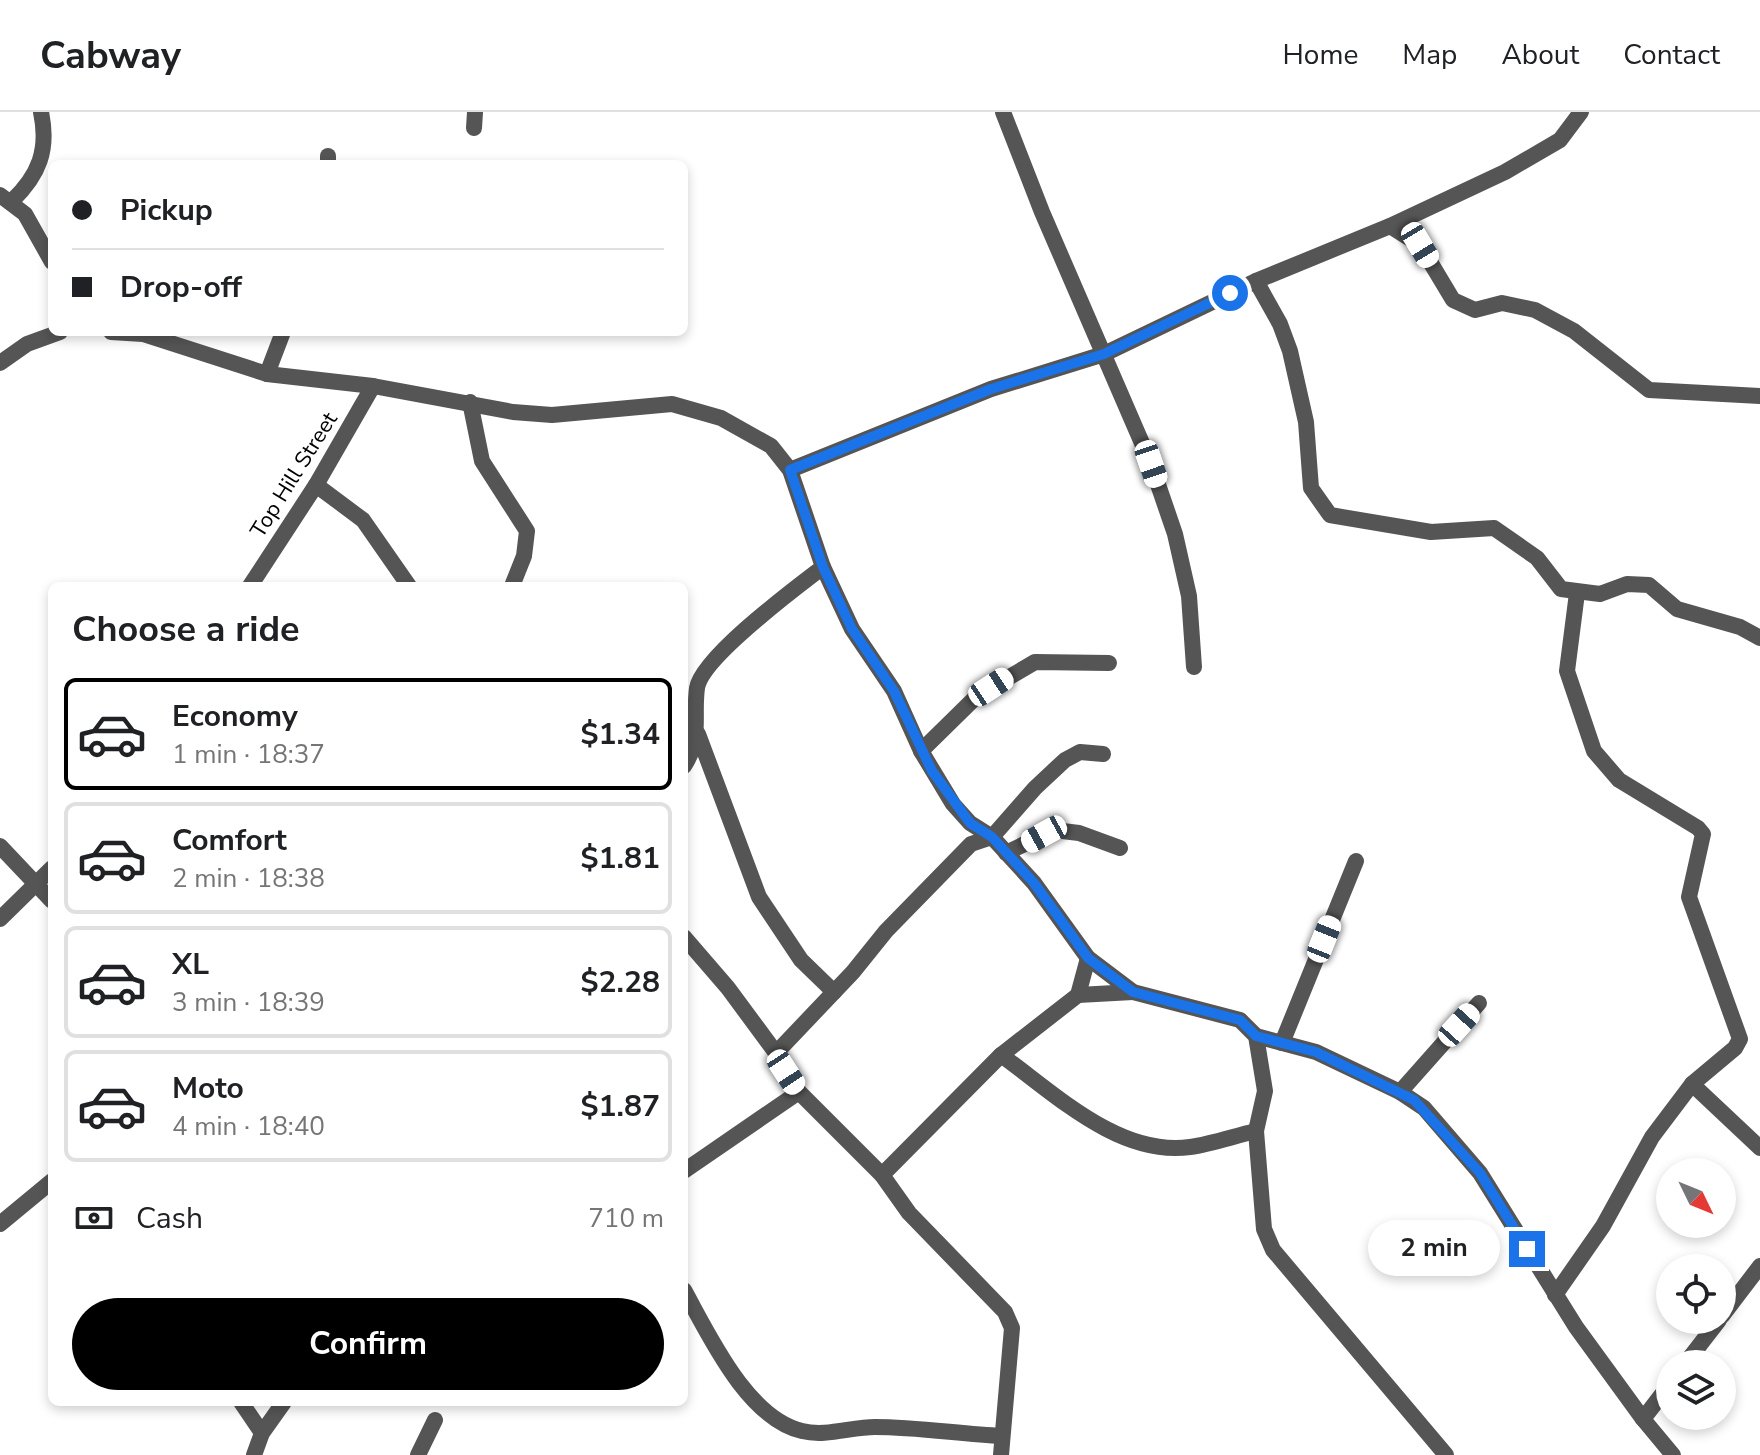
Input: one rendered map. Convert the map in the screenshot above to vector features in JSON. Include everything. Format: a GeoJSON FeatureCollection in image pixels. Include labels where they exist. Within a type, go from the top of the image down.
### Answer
{"type":"FeatureCollection","features":[{"type":"Feature","properties":{"kind":"street"},"geometry":{"type":"LineString","coordinates":[[41,112],[43,159],[33,178],[6,198],[25,214],[48,255]]}},
{"type":"Feature","properties":{"kind":"street"},"geometry":{"type":"LineString","coordinates":[[1003,112],[1042,212],[1151,464],[1175,534],[1189,596],[1194,667]]}},
{"type":"Feature","properties":{"kind":"street"},"geometry":{"type":"LineString","coordinates":[[790,470],[991,389],[1104,354],[1256,281],[1390,226],[1505,172],[1560,140],[1581,112]]}},
{"type":"Feature","properties":{"kind":"street"},"geometry":{"type":"LineString","coordinates":[[1390,226],[1420,245],[1453,300],[1475,310],[1502,303],[1535,310],[1574,331],[1649,390],[1760,396]]}},
{"type":"Feature","properties":{"kind":"street"},"geometry":{"type":"LineString","coordinates":[[1256,281],[1280,324],[1290,351],[1306,422],[1311,488],[1330,515],[1431,532],[1494,528],[1537,558],[1561,589],[1600,594],[1627,584],[1649,585],[1677,609],[1740,627],[1760,638]]}},
{"type":"Feature","properties":{"kind":"street"},"geometry":{"type":"LineString","coordinates":[[0,363],[48,333]]}},
{"type":"Feature","properties":{"kind":"street"},"geometry":{"type":"LineString","coordinates":[[149,336],[267,374],[373,386],[513,412],[552,415],[672,404],[746,429],[771,446],[790,470],[823,567],[852,629],[894,691],[921,751],[953,804],[970,823],[992,837],[1088,958],[1133,992]]}},
{"type":"Feature","properties":{"kind":"street"},"geometry":{"type":"LineString","coordinates":[[267,374],[281,336]]}},
{"type":"Feature","properties":{"kind":"street","name":"Top Hill Street"},"geometry":{"type":"LineString","coordinates":[[253,582],[316,485],[373,386]]}},
{"type":"Feature","properties":{"kind":"street"},"geometry":{"type":"LineString","coordinates":[[470,402],[482,461],[527,531],[524,556],[514,582]]}},
{"type":"Feature","properties":{"kind":"street"},"geometry":{"type":"LineString","coordinates":[[316,485],[363,520],[406,582]]}},
{"type":"Feature","properties":{"kind":"street"},"geometry":{"type":"LineString","coordinates":[[823,567],[769,607],[691,683],[698,734],[759,897],[801,960],[834,992]]}},
{"type":"Feature","properties":{"kind":"street"},"geometry":{"type":"LineString","coordinates":[[1555,1295],[1603,1226],[1652,1137],[1692,1084],[1735,1048],[1740,1039],[1689,897],[1703,834],[1619,780],[1594,751],[1567,671],[1577,593]]}},
{"type":"Feature","properties":{"kind":"street"},"geometry":{"type":"LineString","coordinates":[[921,751],[977,696],[1035,662],[1109,663]]}},
{"type":"Feature","properties":{"kind":"street"},"geometry":{"type":"LineString","coordinates":[[688,757],[698,734]]}},
{"type":"Feature","properties":{"kind":"street"},"geometry":{"type":"LineString","coordinates":[[776,1053],[886,931],[971,844],[992,837],[1035,788],[1065,760],[1080,752],[1103,754]]}},
{"type":"Feature","properties":{"kind":"street"},"geometry":{"type":"LineString","coordinates":[[1006,853],[1054,830],[1079,833],[1120,848]]}},
{"type":"Feature","properties":{"kind":"street"},"geometry":{"type":"LineString","coordinates":[[0,846],[48,897]]}},
{"type":"Feature","properties":{"kind":"street"},"geometry":{"type":"LineString","coordinates":[[1282,1043],[1356,861]]}},
{"type":"Feature","properties":{"kind":"street"},"geometry":{"type":"LineString","coordinates":[[0,919],[48,873]]}},
{"type":"Feature","properties":{"kind":"street"},"geometry":{"type":"LineString","coordinates":[[688,942],[728,988],[776,1053],[799,1092],[882,1175],[909,1213],[990,1294],[1009,1320],[1012,1328],[1001,1455]]}},
{"type":"Feature","properties":{"kind":"street"},"geometry":{"type":"LineString","coordinates":[[1078,995],[1088,958]]}},
{"type":"Feature","properties":{"kind":"street"},"geometry":{"type":"LineString","coordinates":[[882,1175],[1001,1055],[1078,995],[1133,992],[1240,1020],[1256,1036],[1316,1052],[1400,1092],[1424,1108],[1480,1173],[1555,1295],[1643,1419],[1673,1455]]}},
{"type":"Feature","properties":{"kind":"street"},"geometry":{"type":"LineString","coordinates":[[1400,1092],[1479,1003]]}},
{"type":"Feature","properties":{"kind":"street"},"geometry":{"type":"LineString","coordinates":[[1256,1036],[1265,1091],[1256,1131],[1264,1229],[1273,1250],[1446,1455]]}},
{"type":"Feature","properties":{"kind":"street"},"geometry":{"type":"LineString","coordinates":[[1001,1055],[1059,1099],[1124,1136],[1189,1147],[1256,1131]]}},
{"type":"Feature","properties":{"kind":"street"},"geometry":{"type":"LineString","coordinates":[[1692,1084],[1760,1148]]}},
{"type":"Feature","properties":{"kind":"street"},"geometry":{"type":"LineString","coordinates":[[688,1168],[799,1092]]}},
{"type":"Feature","properties":{"kind":"street"},"geometry":{"type":"LineString","coordinates":[[0,1224],[48,1184]]}},
{"type":"Feature","properties":{"kind":"street"},"geometry":{"type":"LineString","coordinates":[[1736,1297],[1760,1266]]}},
{"type":"Feature","properties":{"kind":"street"},"geometry":{"type":"LineString","coordinates":[[688,1297],[738,1379],[764,1411],[782,1423],[803,1432],[879,1427],[1002,1436]]}},
{"type":"Feature","properties":{"kind":"street"},"geometry":{"type":"LineString","coordinates":[[1696,1350],[1708,1334]]}},
{"type":"Feature","properties":{"kind":"street"},"geometry":{"type":"LineString","coordinates":[[1643,1419],[1656,1402]]}},
{"type":"Feature","properties":{"kind":"street"},"geometry":{"type":"LineString","coordinates":[[244,1406],[262,1433]]}},
{"type":"Feature","properties":{"kind":"street"},"geometry":{"type":"LineString","coordinates":[[254,1455],[262,1433],[281,1406]]}},
{"type":"Feature","properties":{"kind":"street"},"geometry":{"type":"LineString","coordinates":[[418,1455],[435,1420]]}},
{"type":"Feature","properties":{"kind":"route"},"geometry":{"type":"LineString","coordinates":[[1230,293],[1104,354],[991,389],[790,470],[823,567],[852,629],[894,691],[932,771],[953,804],[970,823],[992,837],[1034,883],[1088,958],[1133,992],[1167,1004],[1240,1020],[1256,1036],[1316,1052],[1414,1100],[1480,1173],[1527,1249]]}}]}
